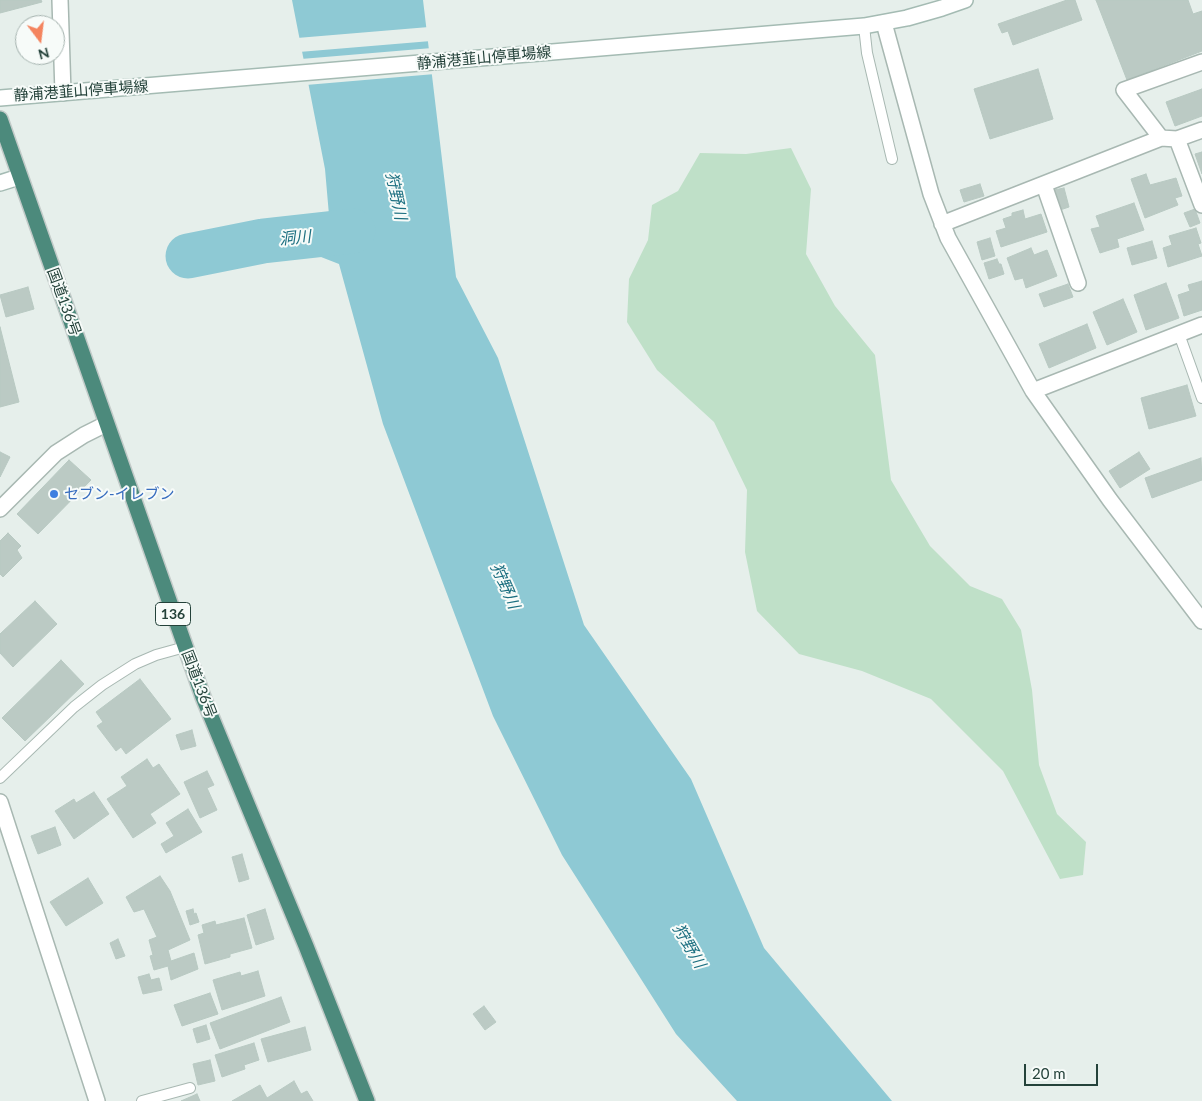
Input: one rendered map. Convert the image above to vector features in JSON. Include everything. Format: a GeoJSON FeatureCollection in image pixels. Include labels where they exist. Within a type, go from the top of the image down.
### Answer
{"type":"FeatureCollection","features":[{"type":"Feature","properties":{"kind":"highway","name":"国道136号"},"geometry":{"type":"LineString","coordinates":[[0,119],[202,697],[302,937],[367,1101]]}},
{"type":"Feature","properties":{"kind":"street"},"geometry":{"type":"LineString","coordinates":[[60,0],[63,92]]}},
{"type":"Feature","properties":{"kind":"street","name":"静浦港韮山停車場線"},"geometry":{"type":"LineString","coordinates":[[0,98],[858,26],[884,23],[965,0]]}},
{"type":"Feature","properties":{"kind":"street"},"geometry":{"type":"LineString","coordinates":[[884,23],[931,194],[942,224],[974,288],[1033,391],[1110,500],[1202,622]]}},
{"type":"Feature","properties":{"kind":"street"},"geometry":{"type":"LineString","coordinates":[[1161,138],[1124,90],[1202,62]]}},
{"type":"Feature","properties":{"kind":"street"},"geometry":{"type":"LineString","coordinates":[[942,224],[1161,138],[1177,139],[1202,130]]}},
{"type":"Feature","properties":{"kind":"street"},"geometry":{"type":"LineString","coordinates":[[1177,139],[1202,205]]}},
{"type":"Feature","properties":{"kind":"street"},"geometry":{"type":"LineString","coordinates":[[0,183],[20,177]]}},
{"type":"Feature","properties":{"kind":"street"},"geometry":{"type":"LineString","coordinates":[[1044,185],[1078,283]]}},
{"type":"Feature","properties":{"kind":"street"},"geometry":{"type":"LineString","coordinates":[[1033,391],[1202,325]]}},
{"type":"Feature","properties":{"kind":"street"},"geometry":{"type":"LineString","coordinates":[[0,509],[56,453],[84,435],[106,424]]}},
{"type":"Feature","properties":{"kind":"street"},"geometry":{"type":"LineString","coordinates":[[0,802],[97,1101]]}},
{"type":"Feature","properties":{"kind":"lane"},"geometry":{"type":"LineString","coordinates":[[858,26],[867,53],[892,159]]}},
{"type":"Feature","properties":{"kind":"lane"},"geometry":{"type":"LineString","coordinates":[[1179,334],[1202,398]]}},
{"type":"Feature","properties":{"kind":"lane"},"geometry":{"type":"LineString","coordinates":[[0,778],[74,707],[102,686],[135,664],[156,655],[185,647]]}},
{"type":"Feature","properties":{"kind":"lane"},"geometry":{"type":"LineString","coordinates":[[142,1101],[190,1088]]}},
{"type":"Feature","properties":{"kind":"green space"},"geometry":{"type":"Polygon","coordinates":[[[791,148],[811,189],[806,254],[835,306],[875,355],[891,480],[930,546],[970,586],[1002,599],[1021,630],[1032,690],[1039,765],[1057,814],[1086,842],[1083,875],[1060,879],[1003,771],[931,699],[862,671],[799,654],[757,611],[745,552],[747,490],[714,422],[657,370],[627,322],[629,279],[648,240],[652,205],[678,191],[700,153],[746,154],[791,148]]]}},
{"type":"Feature","properties":{"kind":"water","name":"狩野川"},"geometry":{"type":"Polygon","coordinates":[[[292,0],[423,0],[456,277],[498,358],[584,625],[691,779],[764,948],[892,1101],[737,1101],[676,1034],[562,855],[493,716],[383,424],[339,264],[321,257],[294,251],[291,233],[306,228],[329,215],[325,169],[292,0]]]}},
{"type":"Feature","properties":{"kind":"pier"},"geometry":{"type":"Polygon","coordinates":[[[429,27],[431,41],[299,52],[297,38],[429,27]]]}},
{"type":"Feature","properties":{"kind":"pier"},"geometry":{"type":"Polygon","coordinates":[[[432,48],[435,74],[306,85],[301,59],[432,48]]]}},
{"type":"Feature","properties":{"kind":"building"},"geometry":{"type":"Polygon","coordinates":[[[0,0],[41,0],[42,2],[0,13],[0,0]]]}},
{"type":"Feature","properties":{"kind":"building"},"geometry":{"type":"Polygon","coordinates":[[[1067,0],[1075,0],[1082,20],[1013,45],[1008,31],[1002,33],[998,24],[1067,0]]]}},
{"type":"Feature","properties":{"kind":"building"},"geometry":{"type":"Polygon","coordinates":[[[1096,0],[1188,0],[1193,14],[1202,11],[1202,51],[1127,80],[1096,0]]]}},
{"type":"Feature","properties":{"kind":"building"},"geometry":{"type":"Polygon","coordinates":[[[1038,69],[1053,119],[990,139],[974,89],[1038,69]]]}},
{"type":"Feature","properties":{"kind":"building"},"geometry":{"type":"Polygon","coordinates":[[[1202,89],[1202,116],[1175,126],[1166,102],[1202,89]]]}},
{"type":"Feature","properties":{"kind":"building"},"geometry":{"type":"Polygon","coordinates":[[[1202,152],[1202,174],[1195,154],[1202,152]]]}},
{"type":"Feature","properties":{"kind":"building"},"geometry":{"type":"Polygon","coordinates":[[[1146,174],[1150,185],[1176,178],[1182,196],[1175,198],[1178,205],[1145,218],[1131,179],[1146,174]]]}},
{"type":"Feature","properties":{"kind":"building"},"geometry":{"type":"Polygon","coordinates":[[[980,184],[984,196],[964,202],[960,190],[980,184]]]}},
{"type":"Feature","properties":{"kind":"building"},"geometry":{"type":"Polygon","coordinates":[[[1064,188],[1069,207],[1060,210],[1054,190],[1064,188]]]}},
{"type":"Feature","properties":{"kind":"building"},"geometry":{"type":"Polygon","coordinates":[[[1134,203],[1144,230],[1117,239],[1119,247],[1100,253],[1091,229],[1100,227],[1096,216],[1134,203]]]}},
{"type":"Feature","properties":{"kind":"building"},"geometry":{"type":"Polygon","coordinates":[[[1195,209],[1200,223],[1190,227],[1184,213],[1195,209]]]}},
{"type":"Feature","properties":{"kind":"building"},"geometry":{"type":"Polygon","coordinates":[[[1023,210],[1025,219],[1041,214],[1047,232],[1001,247],[996,231],[1006,228],[1003,219],[1012,216],[1012,213],[1023,210]]]}},
{"type":"Feature","properties":{"kind":"building"},"geometry":{"type":"Polygon","coordinates":[[[1196,228],[1201,243],[1198,244],[1202,256],[1168,267],[1163,248],[1172,245],[1169,236],[1196,228]]]}},
{"type":"Feature","properties":{"kind":"building"},"geometry":{"type":"Polygon","coordinates":[[[990,238],[995,256],[982,260],[977,242],[990,238]]]}},
{"type":"Feature","properties":{"kind":"building"},"geometry":{"type":"Polygon","coordinates":[[[1152,241],[1157,258],[1132,265],[1127,248],[1152,241]]]}},
{"type":"Feature","properties":{"kind":"building"},"geometry":{"type":"Polygon","coordinates":[[[1031,248],[1034,255],[1047,250],[1057,276],[1026,288],[1023,278],[1015,280],[1007,258],[1031,248]]]}},
{"type":"Feature","properties":{"kind":"building"},"geometry":{"type":"Polygon","coordinates":[[[997,259],[999,264],[1001,264],[1004,274],[989,279],[984,263],[997,259]]]}},
{"type":"Feature","properties":{"kind":"building"},"geometry":{"type":"Polygon","coordinates":[[[1202,281],[1202,310],[1184,316],[1178,295],[1190,291],[1188,285],[1202,281]]]}},
{"type":"Feature","properties":{"kind":"building"},"geometry":{"type":"Polygon","coordinates":[[[1166,283],[1179,318],[1146,330],[1134,295],[1166,283]]]}},
{"type":"Feature","properties":{"kind":"building"},"geometry":{"type":"Polygon","coordinates":[[[1068,284],[1073,297],[1044,307],[1039,294],[1068,284]]]}},
{"type":"Feature","properties":{"kind":"building"},"geometry":{"type":"Polygon","coordinates":[[[28,287],[34,309],[6,317],[0,295],[28,287]]]}},
{"type":"Feature","properties":{"kind":"building"},"geometry":{"type":"Polygon","coordinates":[[[1123,299],[1137,332],[1107,345],[1093,312],[1123,299]]]}},
{"type":"Feature","properties":{"kind":"building"},"geometry":{"type":"Polygon","coordinates":[[[1087,324],[1096,348],[1049,368],[1039,344],[1087,324]]]}},
{"type":"Feature","properties":{"kind":"building"},"geometry":{"type":"Polygon","coordinates":[[[0,327],[19,402],[0,407],[0,327]]]}},
{"type":"Feature","properties":{"kind":"building"},"geometry":{"type":"Polygon","coordinates":[[[1187,385],[1196,416],[1149,429],[1141,398],[1187,385]]]}},
{"type":"Feature","properties":{"kind":"building"},"geometry":{"type":"Polygon","coordinates":[[[0,452],[10,457],[0,477],[0,452]]]}},
{"type":"Feature","properties":{"kind":"building"},"geometry":{"type":"Polygon","coordinates":[[[1139,452],[1150,469],[1120,488],[1109,471],[1139,452]]]}},
{"type":"Feature","properties":{"kind":"building"},"geometry":{"type":"Polygon","coordinates":[[[1201,458],[1202,480],[1152,498],[1145,478],[1201,458]]]}},
{"type":"Feature","properties":{"kind":"building"},"geometry":{"type":"Polygon","coordinates":[[[69,460],[91,480],[38,534],[17,514],[69,460]]]}},
{"type":"Feature","properties":{"kind":"building"},"geometry":{"type":"Polygon","coordinates":[[[8,533],[21,546],[17,550],[22,558],[3,577],[0,574],[0,541],[8,533]]]}},
{"type":"Feature","properties":{"kind":"building"},"geometry":{"type":"Polygon","coordinates":[[[35,601],[57,624],[13,667],[0,653],[0,634],[35,601]]]}},
{"type":"Feature","properties":{"kind":"building"},"geometry":{"type":"Polygon","coordinates":[[[61,660],[84,684],[25,741],[2,718],[61,660]]]}},
{"type":"Feature","properties":{"kind":"building"},"geometry":{"type":"Polygon","coordinates":[[[140,679],[171,719],[126,754],[121,747],[116,751],[97,726],[103,722],[96,712],[140,679]]]}},
{"type":"Feature","properties":{"kind":"building"},"geometry":{"type":"Polygon","coordinates":[[[192,730],[196,746],[181,750],[176,735],[192,730]]]}},
{"type":"Feature","properties":{"kind":"building"},"geometry":{"type":"Polygon","coordinates":[[[147,759],[153,768],[159,764],[180,794],[150,814],[156,823],[133,838],[107,799],[127,786],[121,777],[147,759]]]}},
{"type":"Feature","properties":{"kind":"building"},"geometry":{"type":"Polygon","coordinates":[[[207,771],[214,785],[207,788],[217,810],[200,818],[184,782],[207,771]]]}},
{"type":"Feature","properties":{"kind":"building"},"geometry":{"type":"Polygon","coordinates":[[[94,792],[109,814],[74,839],[55,811],[74,799],[76,803],[94,792]]]}},
{"type":"Feature","properties":{"kind":"building"},"geometry":{"type":"Polygon","coordinates":[[[188,809],[202,832],[166,853],[161,844],[174,836],[166,823],[188,809]]]}},
{"type":"Feature","properties":{"kind":"building"},"geometry":{"type":"Polygon","coordinates":[[[55,827],[61,845],[38,854],[31,836],[55,827]]]}},
{"type":"Feature","properties":{"kind":"building"},"geometry":{"type":"Polygon","coordinates":[[[242,854],[249,879],[239,882],[232,857],[242,854]]]}},
{"type":"Feature","properties":{"kind":"building"},"geometry":{"type":"Polygon","coordinates":[[[160,876],[170,891],[190,940],[168,950],[171,961],[194,953],[198,969],[171,980],[168,966],[154,970],[150,956],[153,955],[149,940],[157,937],[144,909],[134,912],[126,897],[160,876]]]}},
{"type":"Feature","properties":{"kind":"building"},"geometry":{"type":"Polygon","coordinates":[[[88,878],[103,903],[66,926],[50,902],[88,878]]]}},
{"type":"Feature","properties":{"kind":"building"},"geometry":{"type":"Polygon","coordinates":[[[193,909],[199,922],[190,925],[186,911],[193,909]]]}},
{"type":"Feature","properties":{"kind":"building"},"geometry":{"type":"Polygon","coordinates":[[[265,909],[274,939],[256,945],[247,915],[265,909]]]}},
{"type":"Feature","properties":{"kind":"building"},"geometry":{"type":"Polygon","coordinates":[[[244,918],[252,948],[205,964],[198,935],[204,933],[202,925],[215,921],[216,925],[244,918]]]}},
{"type":"Feature","properties":{"kind":"building"},"geometry":{"type":"Polygon","coordinates":[[[118,939],[125,956],[116,959],[110,943],[118,939]]]}},
{"type":"Feature","properties":{"kind":"building"},"geometry":{"type":"Polygon","coordinates":[[[258,971],[265,996],[222,1010],[213,980],[240,972],[241,976],[258,971]]]}},
{"type":"Feature","properties":{"kind":"building"},"geometry":{"type":"Polygon","coordinates":[[[149,974],[151,980],[159,978],[162,990],[143,994],[138,977],[149,974]]]}},
{"type":"Feature","properties":{"kind":"building"},"geometry":{"type":"Polygon","coordinates":[[[210,993],[218,1014],[182,1026],[174,1005],[210,993]]]}},
{"type":"Feature","properties":{"kind":"building"},"geometry":{"type":"Polygon","coordinates":[[[281,997],[290,1022],[220,1049],[210,1023],[281,997]]]}},
{"type":"Feature","properties":{"kind":"building"},"geometry":{"type":"Polygon","coordinates":[[[484,1006],[496,1022],[485,1030],[473,1014],[484,1006]]]}},
{"type":"Feature","properties":{"kind":"building"},"geometry":{"type":"Polygon","coordinates":[[[206,1025],[210,1039],[197,1043],[193,1029],[206,1025]]]}},
{"type":"Feature","properties":{"kind":"building"},"geometry":{"type":"Polygon","coordinates":[[[305,1027],[311,1050],[268,1062],[261,1039],[305,1027]]]}},
{"type":"Feature","properties":{"kind":"building"},"geometry":{"type":"Polygon","coordinates":[[[254,1043],[259,1060],[244,1065],[245,1069],[222,1077],[215,1055],[254,1043]]]}},
{"type":"Feature","properties":{"kind":"building"},"geometry":{"type":"Polygon","coordinates":[[[210,1060],[215,1081],[198,1085],[193,1064],[210,1060]]]}},
{"type":"Feature","properties":{"kind":"building"},"geometry":{"type":"Polygon","coordinates":[[[294,1081],[301,1094],[307,1091],[313,1101],[232,1101],[260,1085],[267,1098],[294,1081]]]}},
{"type":"Feature","properties":{"kind":"building"},"geometry":{"type":"Polygon","coordinates":[[[197,1094],[200,1101],[181,1101],[197,1094]]]}},
{"type":"Feature","properties":{"kind":"waterway","name":"洞川"},"geometry":{"type":"LineString","coordinates":[[188,256],[263,241],[353,231]]}},
{"type":"Feature","properties":{"kind":"place","name":"セブン-イレブン"},"geometry":{"type":"Point","coordinates":[54,494]}}]}
